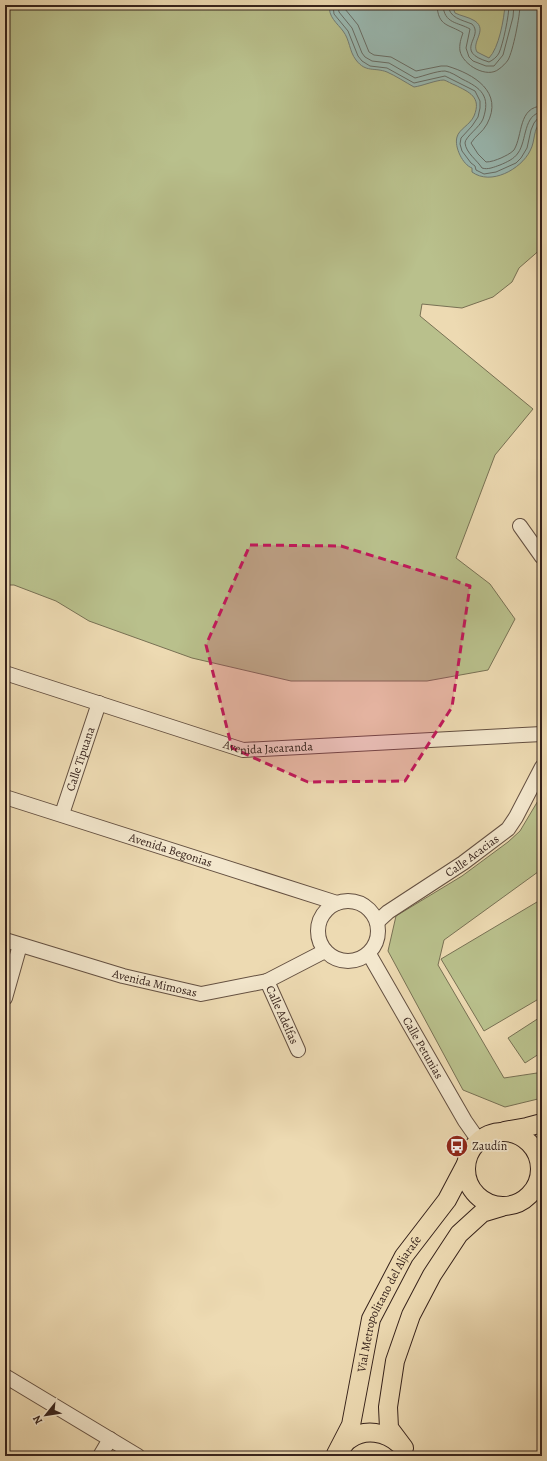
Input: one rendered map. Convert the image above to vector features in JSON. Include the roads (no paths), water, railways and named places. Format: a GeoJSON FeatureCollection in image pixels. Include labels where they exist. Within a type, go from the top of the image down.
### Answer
{"type":"FeatureCollection","features":[{"type":"Feature","properties":{"kind":"main road","name":"Vial Metropolitano del Aljarafe"},"geometry":{"type":"LineString","coordinates":[[502,1207],[489,1204],[479,1198],[470,1188],[466,1177],[467,1157],[474,1145],[484,1137],[542,1123]]}},
{"type":"Feature","properties":{"kind":"main road","name":"Vial Metropolitano del Aljarafe"},"geometry":{"type":"LineString","coordinates":[[406,1452],[389,1428],[388,1407],[395,1361],[411,1316],[432,1275],[459,1234],[482,1213],[515,1205],[521,1202],[531,1194],[541,1173],[535,1151],[527,1141],[516,1134],[500,1132]]}},
{"type":"Feature","properties":{"kind":"main road","name":"Vial Metropolitano del Aljarafe"},"geometry":{"type":"LineString","coordinates":[[335,1455],[351,1425],[371,1319],[404,1256],[447,1200],[466,1164]]}},
{"type":"Feature","properties":{"kind":"main road","name":"Vial Metropolitano del Aljarafe"},"geometry":{"type":"LineString","coordinates":[[335,1455],[350,1439],[371,1432],[385,1435],[393,1439],[406,1452]]}},
{"type":"Feature","properties":{"kind":"street"},"geometry":{"type":"LineString","coordinates":[[520,526],[542,557]]}},
{"type":"Feature","properties":{"kind":"street","name":"Avenida Jacaranda"},"geometry":{"type":"LineString","coordinates":[[5,673],[243,750],[542,734]]}},
{"type":"Feature","properties":{"kind":"street","name":"Calle Tipuana"},"geometry":{"type":"LineString","coordinates":[[62,814],[99,703]]}},
{"type":"Feature","properties":{"kind":"street","name":"Calle Acacias"},"geometry":{"type":"LineString","coordinates":[[377,922],[388,912],[463,862],[508,829],[516,817],[542,767]]}},
{"type":"Feature","properties":{"kind":"street","name":"Avenida Begonias"},"geometry":{"type":"LineString","coordinates":[[5,797],[337,903]]}},
{"type":"Feature","properties":{"kind":"street"},"geometry":{"type":"LineString","coordinates":[[344,901],[364,905],[372,912],[377,922],[378,936],[375,946],[364,958],[354,962],[333,958],[325,951],[319,938],[318,928],[321,918],[328,909],[337,903],[344,901]]}},
{"type":"Feature","properties":{"kind":"street","name":"Avenida Mimosas"},"geometry":{"type":"LineString","coordinates":[[5,940],[123,976],[202,994],[267,980],[325,951]]}},
{"type":"Feature","properties":{"kind":"street"},"geometry":{"type":"LineString","coordinates":[[5,998],[20,945]]}},
{"type":"Feature","properties":{"kind":"street","name":"Calle Petunias"},"geometry":{"type":"LineString","coordinates":[[369,954],[465,1121],[479,1141]]}},
{"type":"Feature","properties":{"kind":"street","name":"Calle Adelfas"},"geometry":{"type":"LineString","coordinates":[[267,980],[298,1050]]}},
{"type":"Feature","properties":{"kind":"street"},"geometry":{"type":"LineString","coordinates":[[5,1376],[138,1456]]}},
{"type":"Feature","properties":{"kind":"street"},"geometry":{"type":"LineString","coordinates":[[100,1456],[110,1439]]}},
{"type":"Feature","properties":{"kind":"water"},"geometry":{"type":"Polygon","coordinates":[[[330,5],[452,5],[455,13],[475,21],[479,25],[480,32],[476,44],[477,52],[489,58],[498,41],[505,5],[541,5],[542,120],[535,131],[532,147],[526,158],[505,174],[488,177],[480,176],[472,172],[472,168],[465,163],[460,155],[456,141],[458,134],[474,116],[476,104],[473,96],[465,90],[444,80],[414,87],[387,72],[363,67],[354,57],[345,34],[331,16],[329,9],[330,5]]]}},
{"type":"Feature","properties":{"kind":"place","name":"Zaudín"},"geometry":{"type":"Point","coordinates":[457,1146]}}]}
